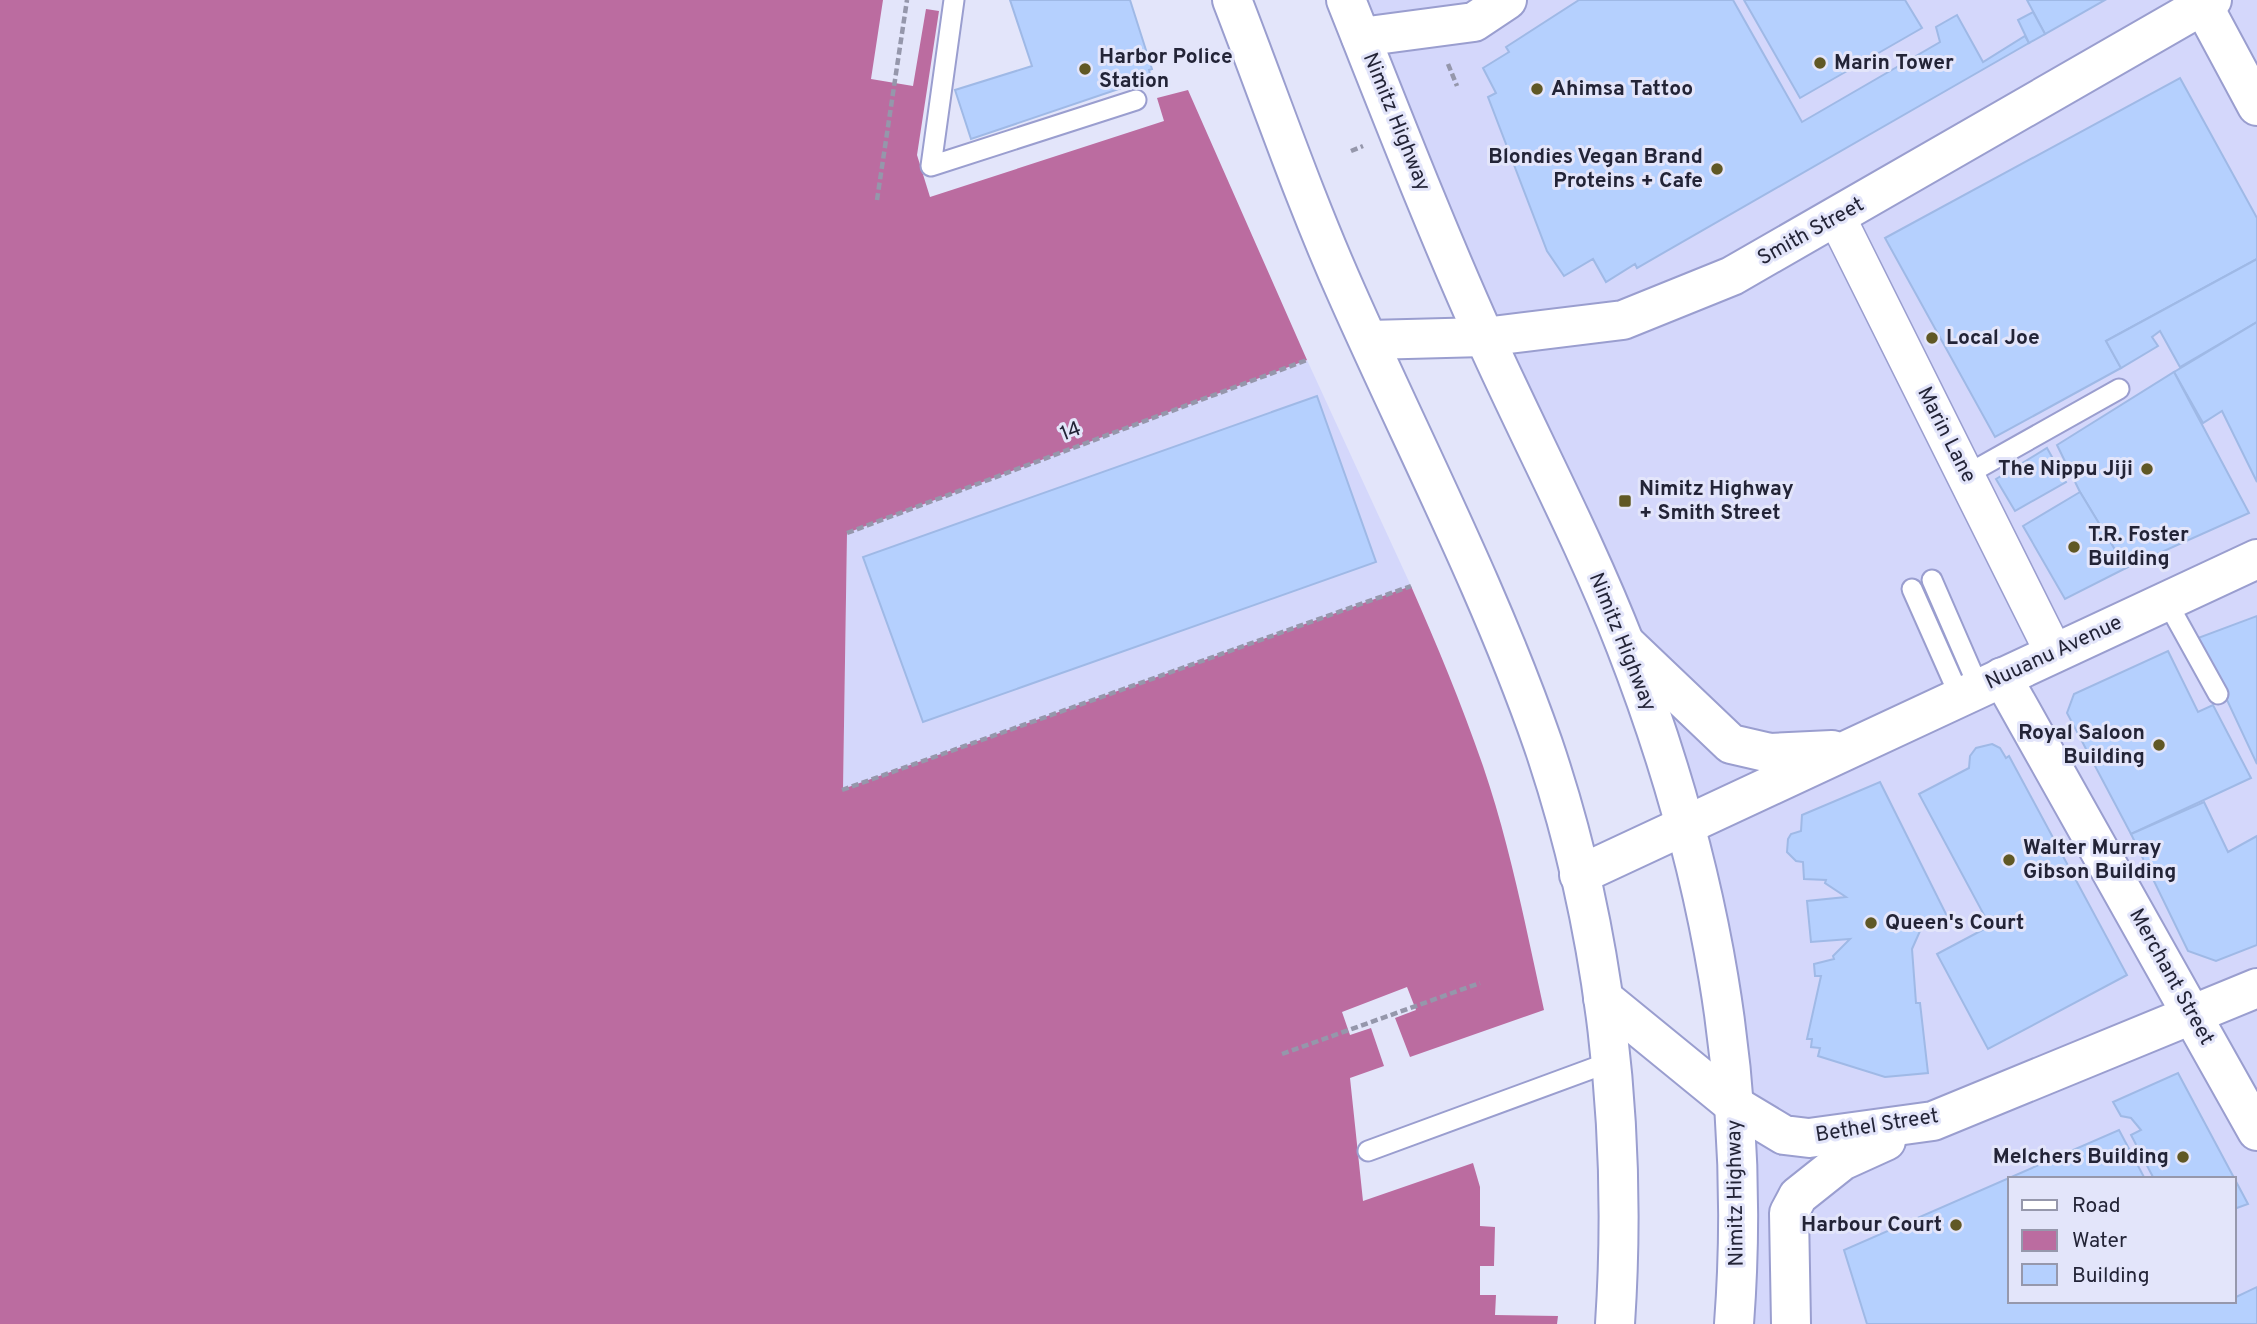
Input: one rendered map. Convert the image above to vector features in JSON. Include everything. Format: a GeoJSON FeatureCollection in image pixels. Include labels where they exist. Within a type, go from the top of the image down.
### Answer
{"type":"FeatureCollection","features":[{"type":"Feature","properties":{"kind":"main road"},"geometry":{"type":"LineString","coordinates":[[1232,0],[1346,293],[1514,665],[1547,758],[1579,875],[1604,998],[1619,1176],[1615,1324]]}},
{"type":"Feature","properties":{"kind":"main road","name":"Nimitz Highway"},"geometry":{"type":"LineString","coordinates":[[1346,0],[1485,337],[1573,521],[1625,643],[1671,768],[1710,917],[1723,993],[1734,1105],[1739,1218],[1734,1324]]}},
{"type":"Feature","properties":{"kind":"main road"},"geometry":{"type":"LineString","coordinates":[[1361,37],[1475,22],[1507,0]]}},
{"type":"Feature","properties":{"kind":"main road"},"geometry":{"type":"LineString","coordinates":[[2205,2],[2257,106]]}},
{"type":"Feature","properties":{"kind":"main road","name":"Smith Street"},"geometry":{"type":"LineString","coordinates":[[1369,340],[1485,337],[1623,320],[1732,276],[1837,218],[2205,2]]}},
{"type":"Feature","properties":{"kind":"main road","name":"Nuuanu Avenue"},"geometry":{"type":"LineString","coordinates":[[1579,875],[2257,559]]}},
{"type":"Feature","properties":{"kind":"main road","name":"Nuuanu Avenue"},"geometry":{"type":"LineString","coordinates":[[1625,643],[1731,744],[1770,753],[1852,750]]}},
{"type":"Feature","properties":{"kind":"main road","name":"Merchant Street"},"geometry":{"type":"LineString","coordinates":[[1980,688],[2192,1014],[2257,1131]]}},
{"type":"Feature","properties":{"kind":"main road","name":"Bethel Street"},"geometry":{"type":"LineString","coordinates":[[1604,998],[1734,1105],[1784,1135],[1809,1138],[1933,1121],[2257,988]]}},
{"type":"Feature","properties":{"kind":"main road"},"geometry":{"type":"LineString","coordinates":[[1791,1324],[1789,1213],[1798,1196],[1818,1176],[1842,1161],[1933,1121]]}},
{"type":"Feature","properties":{"kind":"street","name":"Marin Lane"},"geometry":{"type":"LineString","coordinates":[[1837,218],[2054,653]]}},
{"type":"Feature","properties":{"kind":"lane"},"geometry":{"type":"LineString","coordinates":[[954,0],[931,166],[1136,100]]}},
{"type":"Feature","properties":{"kind":"lane"},"geometry":{"type":"LineString","coordinates":[[1966,475],[2119,389]]}},
{"type":"Feature","properties":{"kind":"lane"},"geometry":{"type":"LineString","coordinates":[[1931,580],[1980,688]]}},
{"type":"Feature","properties":{"kind":"lane"},"geometry":{"type":"LineString","coordinates":[[1912,589],[1980,688]]}},
{"type":"Feature","properties":{"kind":"lane"},"geometry":{"type":"LineString","coordinates":[[2167,602],[2218,694]]}},
{"type":"Feature","properties":{"kind":"lane"},"geometry":{"type":"LineString","coordinates":[[1368,1151],[1610,1062]]}},
{"type":"Feature","properties":{"kind":"path"},"geometry":{"type":"LineString","coordinates":[[877,200],[907,0]]}},
{"type":"Feature","properties":{"kind":"path","name":"14"},"geometry":{"type":"LineString","coordinates":[[847,533],[1307,360]]}},
{"type":"Feature","properties":{"kind":"path"},"geometry":{"type":"LineString","coordinates":[[842,790],[1411,586]]}},
{"type":"Feature","properties":{"kind":"path"},"geometry":{"type":"LineString","coordinates":[[1282,1054],[1480,983]]}},
{"type":"Feature","properties":{"kind":"shaded area"},"geometry":{"type":"Polygon","coordinates":[[[1352,0],[2257,0],[2257,1324],[1733,1324],[1739,1218],[1687,825],[1352,0]]]}},
{"type":"Feature","properties":{"kind":"shaded area"},"geometry":{"type":"Polygon","coordinates":[[[1307,360],[1411,586],[843,790],[847,533],[1307,360]]]}},
{"type":"Feature","properties":{"kind":"water"},"geometry":{"type":"Polygon","coordinates":[[[0,0],[883,0],[871,79],[913,86],[926,9],[939,11],[917,155],[930,197],[1164,121],[1157,98],[1188,90],[1307,360],[847,533],[843,789],[1411,586],[1458,698],[1493,796],[1517,887],[1544,1010],[1410,1057],[1395,1018],[1416,1010],[1407,987],[1342,1012],[1350,1035],[1371,1028],[1384,1066],[1350,1078],[1363,1201],[1473,1163],[1480,1187],[1480,1226],[1495,1227],[1494,1266],[1480,1266],[1480,1295],[1496,1295],[1495,1315],[1558,1316],[1557,1324],[0,1324],[0,0]]]}},
{"type":"Feature","properties":{"kind":"building","name":"Harbor Police Station"},"geometry":{"type":"Polygon","coordinates":[[[1010,0],[1130,0],[1152,69],[1149,70],[1151,78],[971,139],[955,90],[1032,66],[1010,0]]]}},
{"type":"Feature","properties":{"kind":"building"},"geometry":{"type":"Polygon","coordinates":[[[1579,0],[1733,0],[1802,122],[1940,42],[1936,27],[1957,15],[1983,62],[2025,36],[2029,43],[1637,268],[1635,264],[1606,282],[1593,259],[1564,276],[1547,251],[1488,97],[1496,93],[1483,68],[1509,52],[1506,47],[1579,0]]]}},
{"type":"Feature","properties":{"kind":"building","name":"Marin Tower"},"geometry":{"type":"Polygon","coordinates":[[[1744,0],[1905,0],[1922,28],[1800,98],[1744,0]]]}},
{"type":"Feature","properties":{"kind":"building"},"geometry":{"type":"Polygon","coordinates":[[[2027,0],[2105,0],[2045,34],[2027,0]]]}},
{"type":"Feature","properties":{"kind":"building"},"geometry":{"type":"Polygon","coordinates":[[[2033,12],[2045,34],[2029,43],[2018,20],[2033,12]]]}},
{"type":"Feature","properties":{"kind":"building"},"geometry":{"type":"Polygon","coordinates":[[[2180,78],[2257,218],[2257,259],[2106,341],[2121,368],[1995,437],[1885,238],[2180,78]]]}},
{"type":"Feature","properties":{"kind":"building"},"geometry":{"type":"Polygon","coordinates":[[[2257,259],[2257,322],[2180,367],[2160,331],[2152,337],[2158,346],[2121,368],[2106,341],[2257,259]]]}},
{"type":"Feature","properties":{"kind":"building"},"geometry":{"type":"Polygon","coordinates":[[[2257,322],[2257,482],[2222,411],[2203,423],[2174,372],[2257,322]]]}},
{"type":"Feature","properties":{"kind":"building","name":"The Nippu Jiji"},"geometry":{"type":"Polygon","coordinates":[[[2174,372],[2249,513],[2126,568],[2080,492],[2057,445],[2174,372]]]}},
{"type":"Feature","properties":{"kind":"building"},"geometry":{"type":"Polygon","coordinates":[[[1317,396],[1376,562],[923,722],[863,557],[1317,396]]]}},
{"type":"Feature","properties":{"kind":"building"},"geometry":{"type":"Polygon","coordinates":[[[2047,448],[2066,482],[2015,511],[1996,479],[2047,448]]]}},
{"type":"Feature","properties":{"kind":"building","name":"T.R. Foster Building"},"geometry":{"type":"Polygon","coordinates":[[[2080,492],[2126,568],[2065,599],[2023,526],[2080,492]]]}},
{"type":"Feature","properties":{"kind":"building"},"geometry":{"type":"Polygon","coordinates":[[[2257,616],[2257,764],[2198,638],[2257,616]]]}},
{"type":"Feature","properties":{"kind":"building","name":"Royal Saloon Building"},"geometry":{"type":"Polygon","coordinates":[[[2168,651],[2198,712],[2213,705],[2251,778],[2131,834],[2067,713],[2074,694],[2168,651]]]}},
{"type":"Feature","properties":{"kind":"building","name":"Walter Murray Gibson Building"},"geometry":{"type":"Polygon","coordinates":[[[1992,744],[2000,748],[2006,758],[2009,756],[2127,975],[1988,1049],[1937,954],[1990,926],[1919,794],[1969,768],[1970,756],[1976,748],[1992,744]]]}},
{"type":"Feature","properties":{"kind":"building","name":"Queen's Court"},"geometry":{"type":"Polygon","coordinates":[[[1880,782],[1947,916],[1920,931],[1912,949],[1916,1003],[1920,1003],[1928,1073],[1885,1077],[1818,1056],[1820,1048],[1811,1047],[1812,1039],[1807,1039],[1821,976],[1815,976],[1814,964],[1834,959],[1833,956],[1850,939],[1811,942],[1807,901],[1846,897],[1825,883],[1826,880],[1804,879],[1803,862],[1796,861],[1787,852],[1791,834],[1801,831],[1802,815],[1880,782]]]}},
{"type":"Feature","properties":{"kind":"building"},"geometry":{"type":"Polygon","coordinates":[[[2204,802],[2228,852],[2257,836],[2257,945],[2216,961],[2188,951],[2131,834],[2204,802]]]}},
{"type":"Feature","properties":{"kind":"building","name":"Melchers Building"},"geometry":{"type":"Polygon","coordinates":[[[2178,1073],[2234,1177],[2153,1177],[2131,1135],[2141,1130],[2131,1118],[2121,1116],[2113,1102],[2178,1073]]]}},
{"type":"Feature","properties":{"kind":"building","name":"Harbour Court"},"geometry":{"type":"Polygon","coordinates":[[[2119,1130],[2144,1177],[2011,1177],[2119,1130]]]}},
{"type":"Feature","properties":{"kind":"building","name":"Harbour Court"},"geometry":{"type":"Polygon","coordinates":[[[2008,1178],[2008,1303],[2236,1303],[2236,1297],[2257,1287],[2257,1324],[1867,1324],[1844,1250],[2008,1178]]]}},
{"type":"Feature","properties":{"kind":"building","name":"Melchers Building"},"geometry":{"type":"Polygon","coordinates":[[[2236,1182],[2248,1204],[2236,1208],[2236,1182]]]}},
{"type":"Feature","properties":{"kind":"place","name":"Marin Tower"},"geometry":{"type":"Point","coordinates":[1820,63]}},
{"type":"Feature","properties":{"kind":"place","name":"Harbor Police Station"},"geometry":{"type":"Point","coordinates":[1085,69]}},
{"type":"Feature","properties":{"kind":"place","name":"Ahimsa Tattoo"},"geometry":{"type":"Point","coordinates":[1537,89]}},
{"type":"Feature","properties":{"kind":"place","name":"Blondies Vegan Brand Proteins + Cafe"},"geometry":{"type":"Point","coordinates":[1717,169]}},
{"type":"Feature","properties":{"kind":"place","name":"Local Joe"},"geometry":{"type":"Point","coordinates":[1932,338]}},
{"type":"Feature","properties":{"kind":"place","name":"The Nippu Jiji"},"geometry":{"type":"Point","coordinates":[2147,469]}},
{"type":"Feature","properties":{"kind":"place","name":"Nimitz Highway + Smith Street"},"geometry":{"type":"Point","coordinates":[1625,501]}},
{"type":"Feature","properties":{"kind":"place","name":"T.R. Foster Building"},"geometry":{"type":"Point","coordinates":[2074,547]}},
{"type":"Feature","properties":{"kind":"place","name":"Royal Saloon Building"},"geometry":{"type":"Point","coordinates":[2159,745]}},
{"type":"Feature","properties":{"kind":"place","name":"Walter Murray Gibson Building"},"geometry":{"type":"Point","coordinates":[2009,860]}},
{"type":"Feature","properties":{"kind":"place","name":"Queen's Court"},"geometry":{"type":"Point","coordinates":[1871,923]}},
{"type":"Feature","properties":{"kind":"place","name":"Melchers Building"},"geometry":{"type":"Point","coordinates":[2183,1157]}},
{"type":"Feature","properties":{"kind":"place","name":"Harbour Court"},"geometry":{"type":"Point","coordinates":[1956,1225]}}]}
